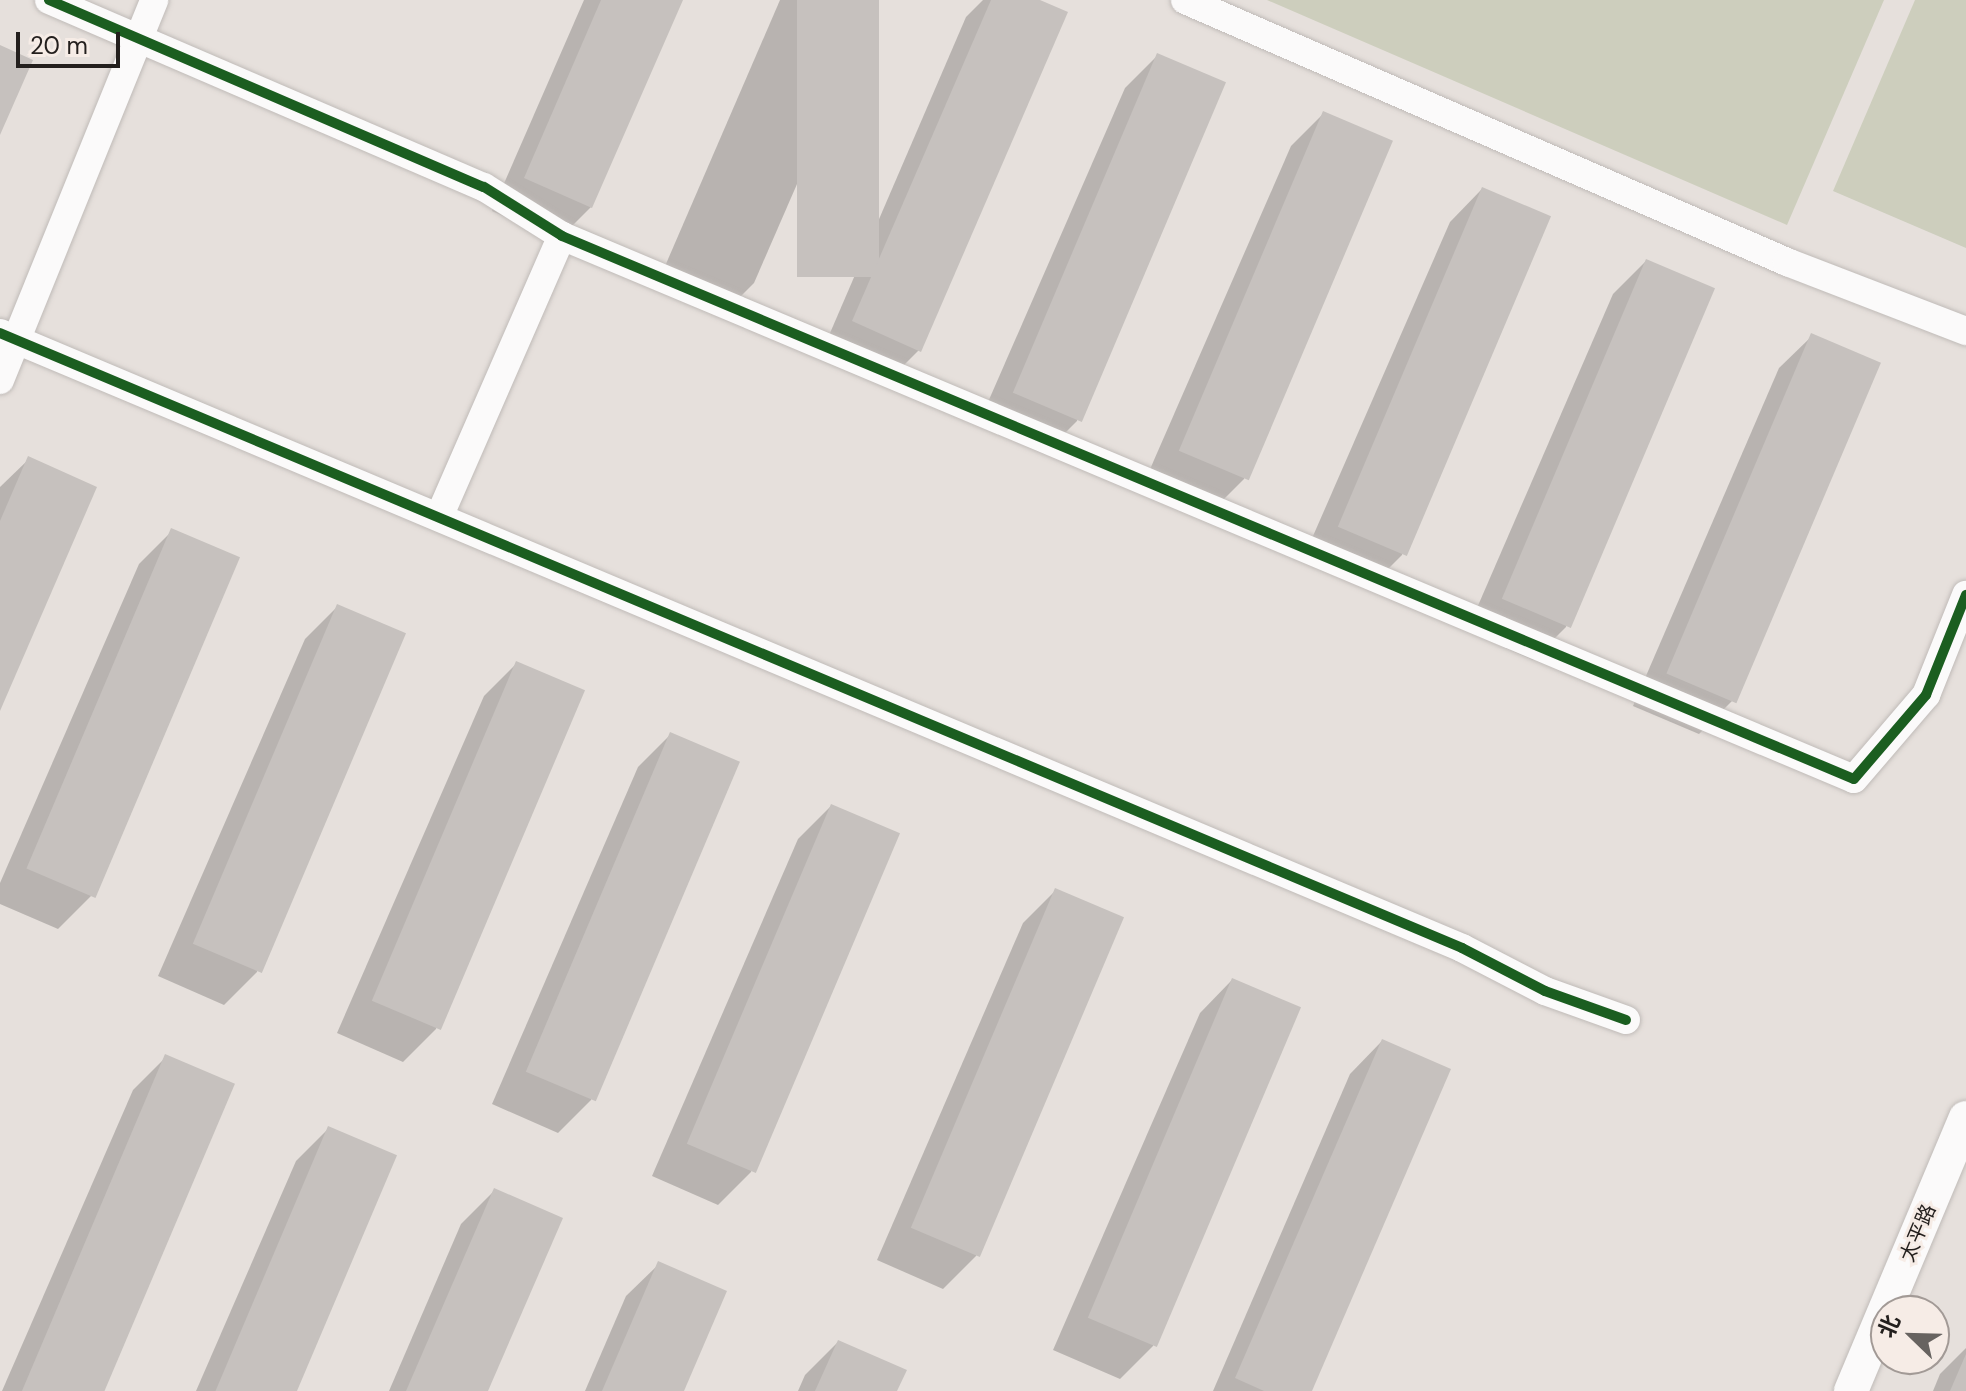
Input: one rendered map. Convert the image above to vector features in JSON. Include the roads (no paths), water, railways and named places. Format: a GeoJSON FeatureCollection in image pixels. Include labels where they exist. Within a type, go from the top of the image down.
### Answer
{"type":"FeatureCollection","features":[{"type":"Feature","properties":{"kind":"street"},"geometry":{"type":"LineString","coordinates":[[49,0],[484,187],[562,236],[1854,779],[1926,695],[1966,595]]}},
{"type":"Feature","properties":{"kind":"street"},"geometry":{"type":"LineString","coordinates":[[0,380],[8,336],[154,0]]}},
{"type":"Feature","properties":{"kind":"street"},"geometry":{"type":"LineString","coordinates":[[1185,0],[1787,262],[1966,331]]}},
{"type":"Feature","properties":{"kind":"street"},"geometry":{"type":"LineString","coordinates":[[439,517],[562,236]]}},
{"type":"Feature","properties":{"kind":"street"},"geometry":{"type":"LineString","coordinates":[[8,336],[1462,948],[1545,991],[1626,1020]]}},
{"type":"Feature","properties":{"kind":"street","name":"太平路"},"geometry":{"type":"LineString","coordinates":[[1851,1391],[1966,1118]]}}]}
